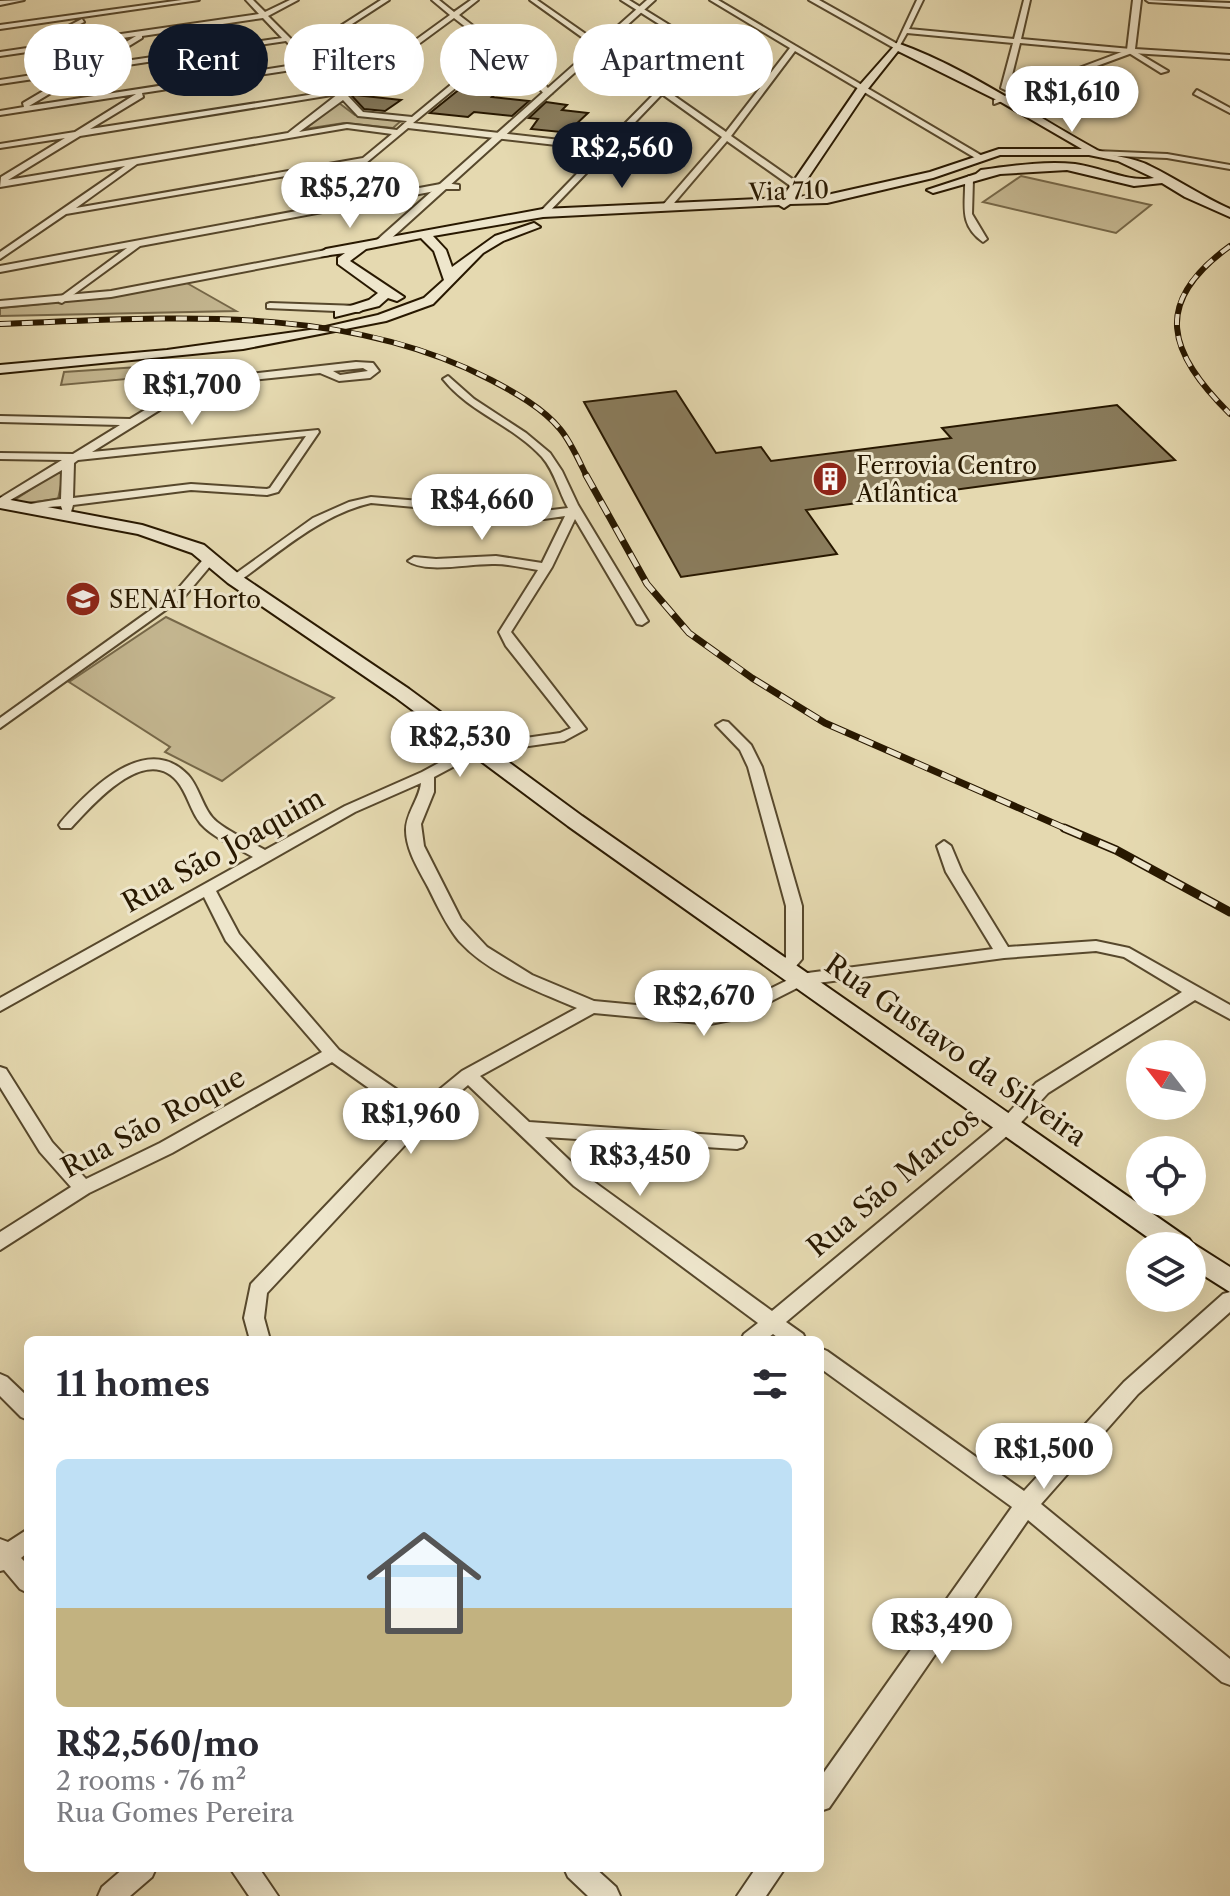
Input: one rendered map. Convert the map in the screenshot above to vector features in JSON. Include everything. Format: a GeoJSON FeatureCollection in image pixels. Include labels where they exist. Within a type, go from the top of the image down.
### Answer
{"type":"FeatureCollection","features":[{"type":"Feature","properties":{"kind":"main road"},"geometry":{"type":"LineString","coordinates":[[784,204],[863,88],[897,46],[1096,153],[1135,163],[1189,195],[1230,213]]}},
{"type":"Feature","properties":{"kind":"main road"},"geometry":{"type":"LineString","coordinates":[[1001,101],[1067,144],[1064,150],[1047,153]]}},
{"type":"Feature","properties":{"kind":"main road"},"geometry":{"type":"LineString","coordinates":[[326,253],[543,213],[784,204],[865,192],[999,152],[1096,153]]}},
{"type":"Feature","properties":{"kind":"main road"},"geometry":{"type":"LineString","coordinates":[[953,168],[965,174],[1034,166],[1069,167],[1109,174],[1157,193]]}},
{"type":"Feature","properties":{"kind":"main road"},"geometry":{"type":"LineString","coordinates":[[920,193],[970,183],[996,172]]}},
{"type":"Feature","properties":{"kind":"main road"},"geometry":{"type":"LineString","coordinates":[[1130,182],[1152,183],[1165,178]]}},
{"type":"Feature","properties":{"kind":"main road"},"geometry":{"type":"LineString","coordinates":[[1171,199],[1230,223]]}},
{"type":"Feature","properties":{"kind":"main road","name":"Via 710"},"geometry":{"type":"LineString","coordinates":[[441,295],[450,285],[451,276],[481,248],[504,235],[540,226],[580,221],[834,211]]}},
{"type":"Feature","properties":{"kind":"main road"},"geometry":{"type":"LineString","coordinates":[[423,233],[440,250],[451,276]]}},
{"type":"Feature","properties":{"kind":"main road"},"geometry":{"type":"LineString","coordinates":[[342,261],[365,246]]}},
{"type":"Feature","properties":{"kind":"main road"},"geometry":{"type":"LineString","coordinates":[[310,256],[342,261],[386,293],[410,299],[441,295]]}},
{"type":"Feature","properties":{"kind":"main road"},"geometry":{"type":"LineString","coordinates":[[203,350],[359,309],[386,293]]}},
{"type":"Feature","properties":{"kind":"main road"},"geometry":{"type":"LineString","coordinates":[[0,369],[203,350],[303,335],[410,311],[441,295]]}},
{"type":"Feature","properties":{"kind":"main road","name":"Rua Gustavo da Silveira"},"geometry":{"type":"LineString","coordinates":[[0,503],[67,509],[198,549],[234,579],[402,693],[575,821],[1160,1232]]}},
{"type":"Feature","properties":{"kind":"main road"},"geometry":{"type":"LineString","coordinates":[[1206,1264],[1230,1281]]}},
{"type":"Feature","properties":{"kind":"street"},"geometry":{"type":"LineString","coordinates":[[0,3],[21,0]]}},
{"type":"Feature","properties":{"kind":"street"},"geometry":{"type":"LineString","coordinates":[[23,51],[121,0]]}},
{"type":"Feature","properties":{"kind":"street"},"geometry":{"type":"LineString","coordinates":[[0,27],[196,0]]}},
{"type":"Feature","properties":{"kind":"street"},"geometry":{"type":"LineString","coordinates":[[249,0],[284,36]]}},
{"type":"Feature","properties":{"kind":"street"},"geometry":{"type":"LineString","coordinates":[[209,24],[263,16],[295,0]]}},
{"type":"Feature","properties":{"kind":"street"},"geometry":{"type":"LineString","coordinates":[[349,24],[386,0]]}},
{"type":"Feature","properties":{"kind":"street"},"geometry":{"type":"LineString","coordinates":[[435,0],[466,24]]}},
{"type":"Feature","properties":{"kind":"street"},"geometry":{"type":"LineString","coordinates":[[424,36],[475,0]]}},
{"type":"Feature","properties":{"kind":"street"},"geometry":{"type":"LineString","coordinates":[[533,0],[573,28]]}},
{"type":"Feature","properties":{"kind":"street"},"geometry":{"type":"LineString","coordinates":[[624,0],[662,24]]}},
{"type":"Feature","properties":{"kind":"street"},"geometry":{"type":"LineString","coordinates":[[642,12],[651,0]]}},
{"type":"Feature","properties":{"kind":"street"},"geometry":{"type":"LineString","coordinates":[[629,24],[658,0]]}},
{"type":"Feature","properties":{"kind":"street"},"geometry":{"type":"LineString","coordinates":[[713,0],[980,157]]}},
{"type":"Feature","properties":{"kind":"street"},"geometry":{"type":"LineString","coordinates":[[813,0],[897,46],[920,0]]}},
{"type":"Feature","properties":{"kind":"street"},"geometry":{"type":"LineString","coordinates":[[1021,94],[1005,88],[1027,0]]}},
{"type":"Feature","properties":{"kind":"street"},"geometry":{"type":"LineString","coordinates":[[1131,51],[1137,0]]}},
{"type":"Feature","properties":{"kind":"street"},"geometry":{"type":"LineString","coordinates":[[1149,0],[1229,2]]}},
{"type":"Feature","properties":{"kind":"street"},"geometry":{"type":"LineString","coordinates":[[905,31],[1230,57]]}},
{"type":"Feature","properties":{"kind":"street"},"geometry":{"type":"LineString","coordinates":[[0,54],[148,33]]}},
{"type":"Feature","properties":{"kind":"street"},"geometry":{"type":"LineString","coordinates":[[132,63],[284,39]]}},
{"type":"Feature","properties":{"kind":"street"},"geometry":{"type":"LineString","coordinates":[[773,75],[793,49]]}},
{"type":"Feature","properties":{"kind":"street"},"geometry":{"type":"LineString","coordinates":[[1131,51],[1164,71]]}},
{"type":"Feature","properties":{"kind":"street"},"geometry":{"type":"LineString","coordinates":[[1001,101],[1131,51]]}},
{"type":"Feature","properties":{"kind":"street"},"geometry":{"type":"LineString","coordinates":[[557,87],[573,72]]}},
{"type":"Feature","properties":{"kind":"street"},"geometry":{"type":"LineString","coordinates":[[557,87],[573,73]]}},
{"type":"Feature","properties":{"kind":"street"},"geometry":{"type":"LineString","coordinates":[[557,78],[565,78]]}},
{"type":"Feature","properties":{"kind":"street"},"geometry":{"type":"LineString","coordinates":[[0,82],[24,79]]}},
{"type":"Feature","properties":{"kind":"street"},"geometry":{"type":"LineString","coordinates":[[0,113],[148,90]]}},
{"type":"Feature","properties":{"kind":"street"},"geometry":{"type":"LineString","coordinates":[[0,183],[148,91]]}},
{"type":"Feature","properties":{"kind":"street"},"geometry":{"type":"LineString","coordinates":[[1197,92],[1230,111]]}},
{"type":"Feature","properties":{"kind":"street"},"geometry":{"type":"LineString","coordinates":[[0,120],[42,96]]}},
{"type":"Feature","properties":{"kind":"street"},"geometry":{"type":"LineString","coordinates":[[0,146],[327,96]]}},
{"type":"Feature","properties":{"kind":"street"},"geometry":{"type":"LineString","coordinates":[[291,134],[338,96]]}},
{"type":"Feature","properties":{"kind":"street"},"geometry":{"type":"LineString","coordinates":[[342,96],[361,114],[605,148]]}},
{"type":"Feature","properties":{"kind":"street"},"geometry":{"type":"LineString","coordinates":[[305,210],[441,96]]}},
{"type":"Feature","properties":{"kind":"street"},"geometry":{"type":"LineString","coordinates":[[381,242],[451,186],[548,96]]}},
{"type":"Feature","properties":{"kind":"street"},"geometry":{"type":"LineString","coordinates":[[543,213],[656,96]]}},
{"type":"Feature","properties":{"kind":"street"},"geometry":{"type":"LineString","coordinates":[[668,96],[795,185]]}},
{"type":"Feature","properties":{"kind":"street"},"geometry":{"type":"LineString","coordinates":[[666,207],[757,96]]}},
{"type":"Feature","properties":{"kind":"street"},"geometry":{"type":"LineString","coordinates":[[0,183],[347,126],[397,132]]}},
{"type":"Feature","properties":{"kind":"street"},"geometry":{"type":"LineString","coordinates":[[1096,153],[1151,156],[1230,167]]}},
{"type":"Feature","properties":{"kind":"street"},"geometry":{"type":"LineString","coordinates":[[1135,163],[1151,156]]}},
{"type":"Feature","properties":{"kind":"street"},"geometry":{"type":"LineString","coordinates":[[65,212],[363,160]]}},
{"type":"Feature","properties":{"kind":"street"},"geometry":{"type":"LineString","coordinates":[[0,256],[138,161]]}},
{"type":"Feature","properties":{"kind":"street"},"geometry":{"type":"LineString","coordinates":[[970,183],[966,217],[983,239]]}},
{"type":"Feature","properties":{"kind":"street"},"geometry":{"type":"LineString","coordinates":[[0,269],[305,210],[451,186]]}},
{"type":"Feature","properties":{"kind":"street"},"geometry":{"type":"LineString","coordinates":[[423,233],[418,227],[451,186]]}},
{"type":"Feature","properties":{"kind":"street"},"geometry":{"type":"LineString","coordinates":[[62,300],[140,242]]}},
{"type":"Feature","properties":{"kind":"street"},"geometry":{"type":"LineString","coordinates":[[0,304],[62,300],[141,289],[326,253]]}},
{"type":"Feature","properties":{"kind":"street"},"geometry":{"type":"LineString","coordinates":[[270,306],[359,309]]}},
{"type":"Feature","properties":{"kind":"street"},"geometry":{"type":"LineString","coordinates":[[0,503],[194,388],[246,377],[322,370]]}},
{"type":"Feature","properties":{"kind":"street"},"geometry":{"type":"LineString","coordinates":[[448,379],[460,395],[546,455],[561,475],[573,511],[582,520],[642,621]]}},
{"type":"Feature","properties":{"kind":"street"},"geometry":{"type":"LineString","coordinates":[[0,419],[133,422]]}},
{"type":"Feature","properties":{"kind":"street"},"geometry":{"type":"LineString","coordinates":[[0,456],[71,459],[314,432],[274,490],[267,492],[191,487],[67,509],[71,459]]}},
{"type":"Feature","properties":{"kind":"street"},"geometry":{"type":"LineString","coordinates":[[234,579],[326,516],[359,502],[371,500],[544,515],[573,511]]}},
{"type":"Feature","properties":{"kind":"street"},"geometry":{"type":"LineString","coordinates":[[475,749],[564,737],[579,729],[505,635],[546,567],[573,511]]}},
{"type":"Feature","properties":{"kind":"street"},"geometry":{"type":"LineString","coordinates":[[0,724],[181,593],[211,558]]}},
{"type":"Feature","properties":{"kind":"street"},"geometry":{"type":"LineString","coordinates":[[414,561],[496,560],[546,567]]}},
{"type":"Feature","properties":{"kind":"street"},"geometry":{"type":"LineString","coordinates":[[723,725],[746,748],[755,767],[794,906],[793,974]]}},
{"type":"Feature","properties":{"kind":"street","name":"Rua São Joaquim"},"geometry":{"type":"LineString","coordinates":[[0,1005],[350,809],[427,775],[475,749]]}},
{"type":"Feature","properties":{"kind":"street"},"geometry":{"type":"LineString","coordinates":[[66,825],[93,795],[138,766],[154,762],[174,770],[185,781],[209,824],[265,857]]}},
{"type":"Feature","properties":{"kind":"street"},"geometry":{"type":"LineString","coordinates":[[427,775],[429,792],[413,829],[416,846],[452,918],[468,940],[497,961],[542,986],[592,1007],[710,1018],[730,1015],[793,974],[1096,946],[1129,953],[1230,1013]]}},
{"type":"Feature","properties":{"kind":"street"},"geometry":{"type":"LineString","coordinates":[[944,846],[954,872],[1004,953]]}},
{"type":"Feature","properties":{"kind":"street"},"geometry":{"type":"LineString","coordinates":[[207,888],[241,949],[333,1054],[393,1096],[425,1112]]}},
{"type":"Feature","properties":{"kind":"street","name":"Rua São Marcos"},"geometry":{"type":"LineString","coordinates":[[755,1336],[1008,1125],[1042,1088],[1193,993]]}},
{"type":"Feature","properties":{"kind":"street"},"geometry":{"type":"LineString","coordinates":[[259,1336],[254,1318],[258,1290],[425,1112],[468,1075],[592,1007]]}},
{"type":"Feature","properties":{"kind":"street","name":"Rua São Roque"},"geometry":{"type":"LineString","coordinates":[[0,1242],[83,1188],[166,1148],[333,1054]]}},
{"type":"Feature","properties":{"kind":"street"},"geometry":{"type":"LineString","coordinates":[[0,1073],[46,1147],[83,1188]]}},
{"type":"Feature","properties":{"kind":"street"},"geometry":{"type":"LineString","coordinates":[[468,1075],[580,1181],[790,1336]]}},
{"type":"Feature","properties":{"kind":"street"},"geometry":{"type":"LineString","coordinates":[[526,1129],[737,1142]]}},
{"type":"Feature","properties":{"kind":"street"},"geometry":{"type":"LineString","coordinates":[[824,1793],[1026,1505],[1131,1388],[1230,1300]]}},
{"type":"Feature","properties":{"kind":"street"},"geometry":{"type":"LineString","coordinates":[[824,1360],[1026,1505],[1230,1674]]}},
{"type":"Feature","properties":{"kind":"street"},"geometry":{"type":"LineString","coordinates":[[0,1383],[24,1407]]}},
{"type":"Feature","properties":{"kind":"street"},"geometry":{"type":"LineString","coordinates":[[24,1541],[2,1555],[24,1578]]}},
{"type":"Feature","properties":{"kind":"street"},"geometry":{"type":"LineString","coordinates":[[111,1896],[138,1872]]}},
{"type":"Feature","properties":{"kind":"street"},"geometry":{"type":"LineString","coordinates":[[246,1872],[265,1896]]}},
{"type":"Feature","properties":{"kind":"street"},"geometry":{"type":"LineString","coordinates":[[581,1872],[607,1896]]}},
{"type":"Feature","properties":{"kind":"street"},"geometry":{"type":"LineString","coordinates":[[750,1896],[769,1872]]}},
{"type":"Feature","properties":{"kind":"shaded area"},"geometry":{"type":"Polygon","coordinates":[[[339,103],[355,115],[402,120],[393,128],[344,123],[305,129],[339,103]]]}},
{"type":"Feature","properties":{"kind":"shaded area"},"geometry":{"type":"Polygon","coordinates":[[[1021,176],[1151,205],[1116,233],[983,202],[1021,176]]]}},
{"type":"Feature","properties":{"kind":"shaded area"},"geometry":{"type":"Polygon","coordinates":[[[185,282],[236,311],[0,316],[0,308],[110,297],[185,282]]]}},
{"type":"Feature","properties":{"kind":"shaded area"},"geometry":{"type":"Polygon","coordinates":[[[168,365],[173,382],[170,393],[145,392],[148,377],[61,385],[64,372],[168,365]]]}},
{"type":"Feature","properties":{"kind":"shaded area"},"geometry":{"type":"Polygon","coordinates":[[[65,467],[58,499],[27,503],[13,501],[65,467]]]}},
{"type":"Feature","properties":{"kind":"shaded area"},"geometry":{"type":"Polygon","coordinates":[[[166,617],[334,698],[222,781],[165,752],[170,747],[69,682],[166,617]]]}},
{"type":"Feature","properties":{"kind":"building"},"geometry":{"type":"Polygon","coordinates":[[[352,96],[401,100],[385,111],[364,109],[352,96]]]}},
{"type":"Feature","properties":{"kind":"building"},"geometry":{"type":"Polygon","coordinates":[[[451,96],[493,96],[529,101],[512,116],[474,112],[468,117],[430,113],[451,96]]]}},
{"type":"Feature","properties":{"kind":"building"},"geometry":{"type":"Polygon","coordinates":[[[546,102],[567,105],[562,110],[588,113],[572,128],[561,132],[531,129],[538,119],[529,118],[546,102]]]}},
{"type":"Feature","properties":{"kind":"building","name":"Ferrovia Centro Atlântica"},"geometry":{"type":"Polygon","coordinates":[[[676,391],[716,453],[761,447],[771,461],[951,438],[942,428],[1117,405],[1175,460],[806,510],[837,554],[681,577],[584,402],[676,391]]]}},
{"type":"Feature","properties":{"kind":"railway"},"geometry":{"type":"LineString","coordinates":[[1230,246],[1205,267],[1188,288],[1179,308],[1177,328],[1182,349],[1193,370],[1230,414]]}},
{"type":"Feature","properties":{"kind":"railway"},"geometry":{"type":"LineString","coordinates":[[0,324],[124,319],[250,320],[313,326],[374,338],[434,355],[491,380],[528,401],[560,429],[587,477]]}},
{"type":"Feature","properties":{"kind":"railway"},"geometry":{"type":"LineString","coordinates":[[586,475],[647,584],[689,633],[752,678],[825,723],[1069,830]]}},
{"type":"Feature","properties":{"kind":"railway"},"geometry":{"type":"LineString","coordinates":[[1064,828],[1116,850],[1230,912]]}},
{"type":"Feature","properties":{"kind":"place","name":"Ferrovia Centro Atlântica"},"geometry":{"type":"Point","coordinates":[830,479]}},
{"type":"Feature","properties":{"kind":"place","name":"SENAI Horto"},"geometry":{"type":"Point","coordinates":[83,599]}}]}
